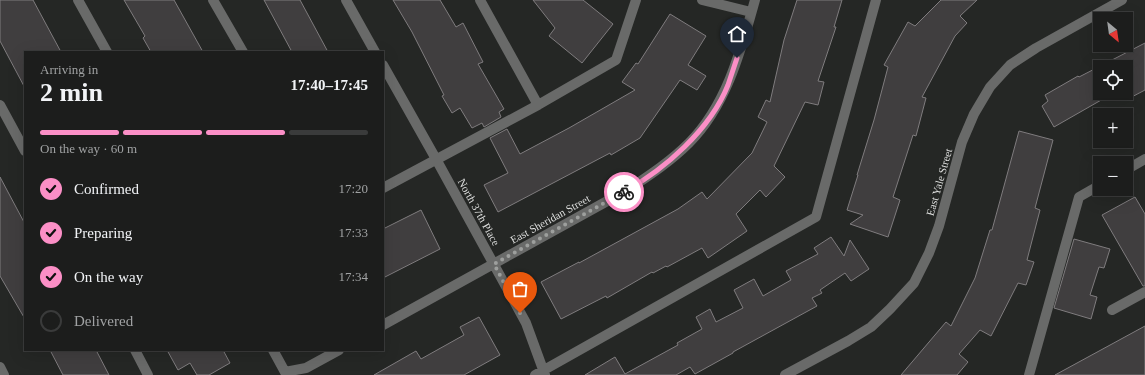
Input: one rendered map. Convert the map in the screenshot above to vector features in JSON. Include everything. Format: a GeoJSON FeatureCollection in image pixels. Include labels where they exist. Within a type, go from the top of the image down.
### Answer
{"type":"FeatureCollection","features":[{"type":"Feature","properties":{"kind":"street"},"geometry":{"type":"LineString","coordinates":[[78,0],[106,51]]}},
{"type":"Feature","properties":{"kind":"street"},"geometry":{"type":"LineString","coordinates":[[213,0],[242,51]]}},
{"type":"Feature","properties":{"kind":"street"},"geometry":{"type":"LineString","coordinates":[[346,0],[374,51]]}},
{"type":"Feature","properties":{"kind":"street"},"geometry":{"type":"LineString","coordinates":[[480,0],[538,105]]}},
{"type":"Feature","properties":{"kind":"street"},"geometry":{"type":"LineString","coordinates":[[384,187],[538,105],[616,60],[636,0]]}},
{"type":"Feature","properties":{"kind":"street"},"geometry":{"type":"LineString","coordinates":[[702,0],[751,12]]}},
{"type":"Feature","properties":{"kind":"street","name":"East Sheridan Street"},"geometry":{"type":"LineString","coordinates":[[384,324],[629,189],[666,163],[690,142],[714,112],[728,86],[755,0]]}},
{"type":"Feature","properties":{"kind":"street"},"geometry":{"type":"LineString","coordinates":[[541,373],[816,218],[876,0]]}},
{"type":"Feature","properties":{"kind":"street","name":"East Yale Street"},"geometry":{"type":"LineString","coordinates":[[785,375],[848,341],[871,326],[890,310],[914,283],[930,253],[962,142],[974,114],[990,86],[1010,65],[1036,48],[1122,0]]}},
{"type":"Feature","properties":{"kind":"street","name":"North 37th Place"},"geometry":{"type":"LineString","coordinates":[[384,68],[526,323],[541,373]]}},
{"type":"Feature","properties":{"kind":"street"},"geometry":{"type":"LineString","coordinates":[[0,105],[24,149]]}},
{"type":"Feature","properties":{"kind":"street"},"geometry":{"type":"LineString","coordinates":[[1133,166],[1145,159]]}},
{"type":"Feature","properties":{"kind":"street"},"geometry":{"type":"LineString","coordinates":[[1029,375],[1079,196],[1093,189]]}},
{"type":"Feature","properties":{"kind":"street"},"geometry":{"type":"LineString","coordinates":[[1112,310],[1145,292]]}},
{"type":"Feature","properties":{"kind":"street"},"geometry":{"type":"LineString","coordinates":[[136,351],[148,375]]}},
{"type":"Feature","properties":{"kind":"street"},"geometry":{"type":"LineString","coordinates":[[274,351],[285,372],[306,368],[337,351]]}},
{"type":"Feature","properties":{"kind":"street"},"geometry":{"type":"LineString","coordinates":[[0,367],[4,375]]}},
{"type":"Feature","properties":{"kind":"building"},"geometry":{"type":"Polygon","coordinates":[[[0,0],[33,0],[60,51],[24,51],[24,86],[0,41],[0,0]]]}},
{"type":"Feature","properties":{"kind":"building"},"geometry":{"type":"Polygon","coordinates":[[[124,0],[174,0],[202,51],[150,51],[143,38],[145,36],[124,0]]]}},
{"type":"Feature","properties":{"kind":"building"},"geometry":{"type":"Polygon","coordinates":[[[264,0],[300,0],[327,51],[291,51],[264,0]]]}},
{"type":"Feature","properties":{"kind":"building"},"geometry":{"type":"Polygon","coordinates":[[[393,0],[440,0],[456,27],[463,23],[483,62],[478,64],[504,109],[499,112],[501,117],[484,127],[482,123],[472,128],[460,108],[452,113],[442,96],[444,95],[412,32],[393,0]]]}},
{"type":"Feature","properties":{"kind":"building"},"geometry":{"type":"Polygon","coordinates":[[[533,0],[583,0],[613,24],[582,63],[549,36],[555,28],[533,0]]]}},
{"type":"Feature","properties":{"kind":"building"},"geometry":{"type":"Polygon","coordinates":[[[797,0],[842,0],[834,27],[836,27],[818,81],[824,82],[818,105],[805,102],[774,166],[785,177],[766,197],[760,190],[736,214],[747,231],[708,258],[702,248],[667,267],[666,266],[653,273],[652,272],[607,298],[606,296],[561,319],[541,282],[678,209],[702,192],[707,199],[752,153],[767,122],[758,117],[766,100],[770,102],[784,40],[797,0]]]}},
{"type":"Feature","properties":{"kind":"building"},"geometry":{"type":"Polygon","coordinates":[[[941,0],[977,0],[960,16],[967,23],[955,36],[922,97],[926,98],[916,136],[913,135],[893,197],[900,200],[888,237],[850,224],[863,215],[847,210],[888,67],[884,65],[908,22],[915,26],[941,0]]]}},
{"type":"Feature","properties":{"kind":"building"},"geometry":{"type":"Polygon","coordinates":[[[670,14],[706,36],[688,65],[706,76],[697,90],[680,80],[640,138],[611,155],[610,153],[498,212],[484,185],[508,173],[490,138],[507,129],[520,154],[635,90],[622,82],[636,63],[638,64],[670,14]]]}},
{"type":"Feature","properties":{"kind":"building"},"geometry":{"type":"Polygon","coordinates":[[[1145,43],[1145,90],[1133,96],[1133,60],[1112,60],[1128,52],[1133,52],[1133,49],[1145,43]]]}},
{"type":"Feature","properties":{"kind":"building"},"geometry":{"type":"Polygon","coordinates":[[[1093,70],[1093,100],[1101,100],[1054,127],[1042,106],[1048,101],[1045,95],[1078,76],[1079,77],[1093,70]]]}},
{"type":"Feature","properties":{"kind":"building"},"geometry":{"type":"Polygon","coordinates":[[[1019,131],[1053,140],[1035,208],[1040,210],[1027,260],[1034,262],[1026,285],[1018,283],[991,336],[980,330],[959,354],[968,362],[957,375],[901,375],[946,322],[951,326],[975,278],[990,230],[992,230],[1019,131]]]}},
{"type":"Feature","properties":{"kind":"building"},"geometry":{"type":"Polygon","coordinates":[[[0,177],[24,222],[24,317],[0,276],[0,177]]]}},
{"type":"Feature","properties":{"kind":"building"},"geometry":{"type":"Polygon","coordinates":[[[1135,197],[1145,214],[1145,286],[1143,286],[1102,215],[1135,197]]]}},
{"type":"Feature","properties":{"kind":"building"},"geometry":{"type":"Polygon","coordinates":[[[421,210],[440,249],[384,277],[384,228],[421,210]]]}},
{"type":"Feature","properties":{"kind":"building"},"geometry":{"type":"Polygon","coordinates":[[[831,237],[844,256],[850,240],[869,269],[851,281],[845,273],[820,290],[822,293],[812,298],[817,306],[695,374],[690,367],[676,375],[585,375],[615,357],[625,374],[678,345],[677,343],[702,329],[696,317],[710,309],[716,322],[743,308],[734,290],[754,279],[763,296],[791,280],[786,271],[818,254],[814,248],[831,237]]]}},
{"type":"Feature","properties":{"kind":"building"},"geometry":{"type":"Polygon","coordinates":[[[1074,239],[1110,249],[1104,268],[1099,267],[1090,295],[1097,297],[1091,319],[1054,308],[1074,239]]]}},
{"type":"Feature","properties":{"kind":"building"},"geometry":{"type":"Polygon","coordinates":[[[479,317],[500,355],[464,375],[374,375],[416,351],[421,359],[464,335],[460,327],[479,317]]]}},
{"type":"Feature","properties":{"kind":"building"},"geometry":{"type":"Polygon","coordinates":[[[1145,326],[1145,375],[1055,375],[1145,326]]]}},
{"type":"Feature","properties":{"kind":"building"},"geometry":{"type":"Polygon","coordinates":[[[51,351],[97,351],[109,375],[63,375],[51,351]]]}},
{"type":"Feature","properties":{"kind":"building"},"geometry":{"type":"Polygon","coordinates":[[[168,351],[224,351],[230,363],[209,375],[197,375],[190,363],[178,370],[168,351]]]}},
{"type":"Feature","properties":{"kind":"way so far"},"geometry":{"type":"LineString","coordinates":[[520,313],[494,264],[624,192]]}},
{"type":"Feature","properties":{"kind":"route"},"geometry":{"type":"LineString","coordinates":[[624,192],[666,163],[690,142],[714,112],[728,86],[737,58]]}}]}
